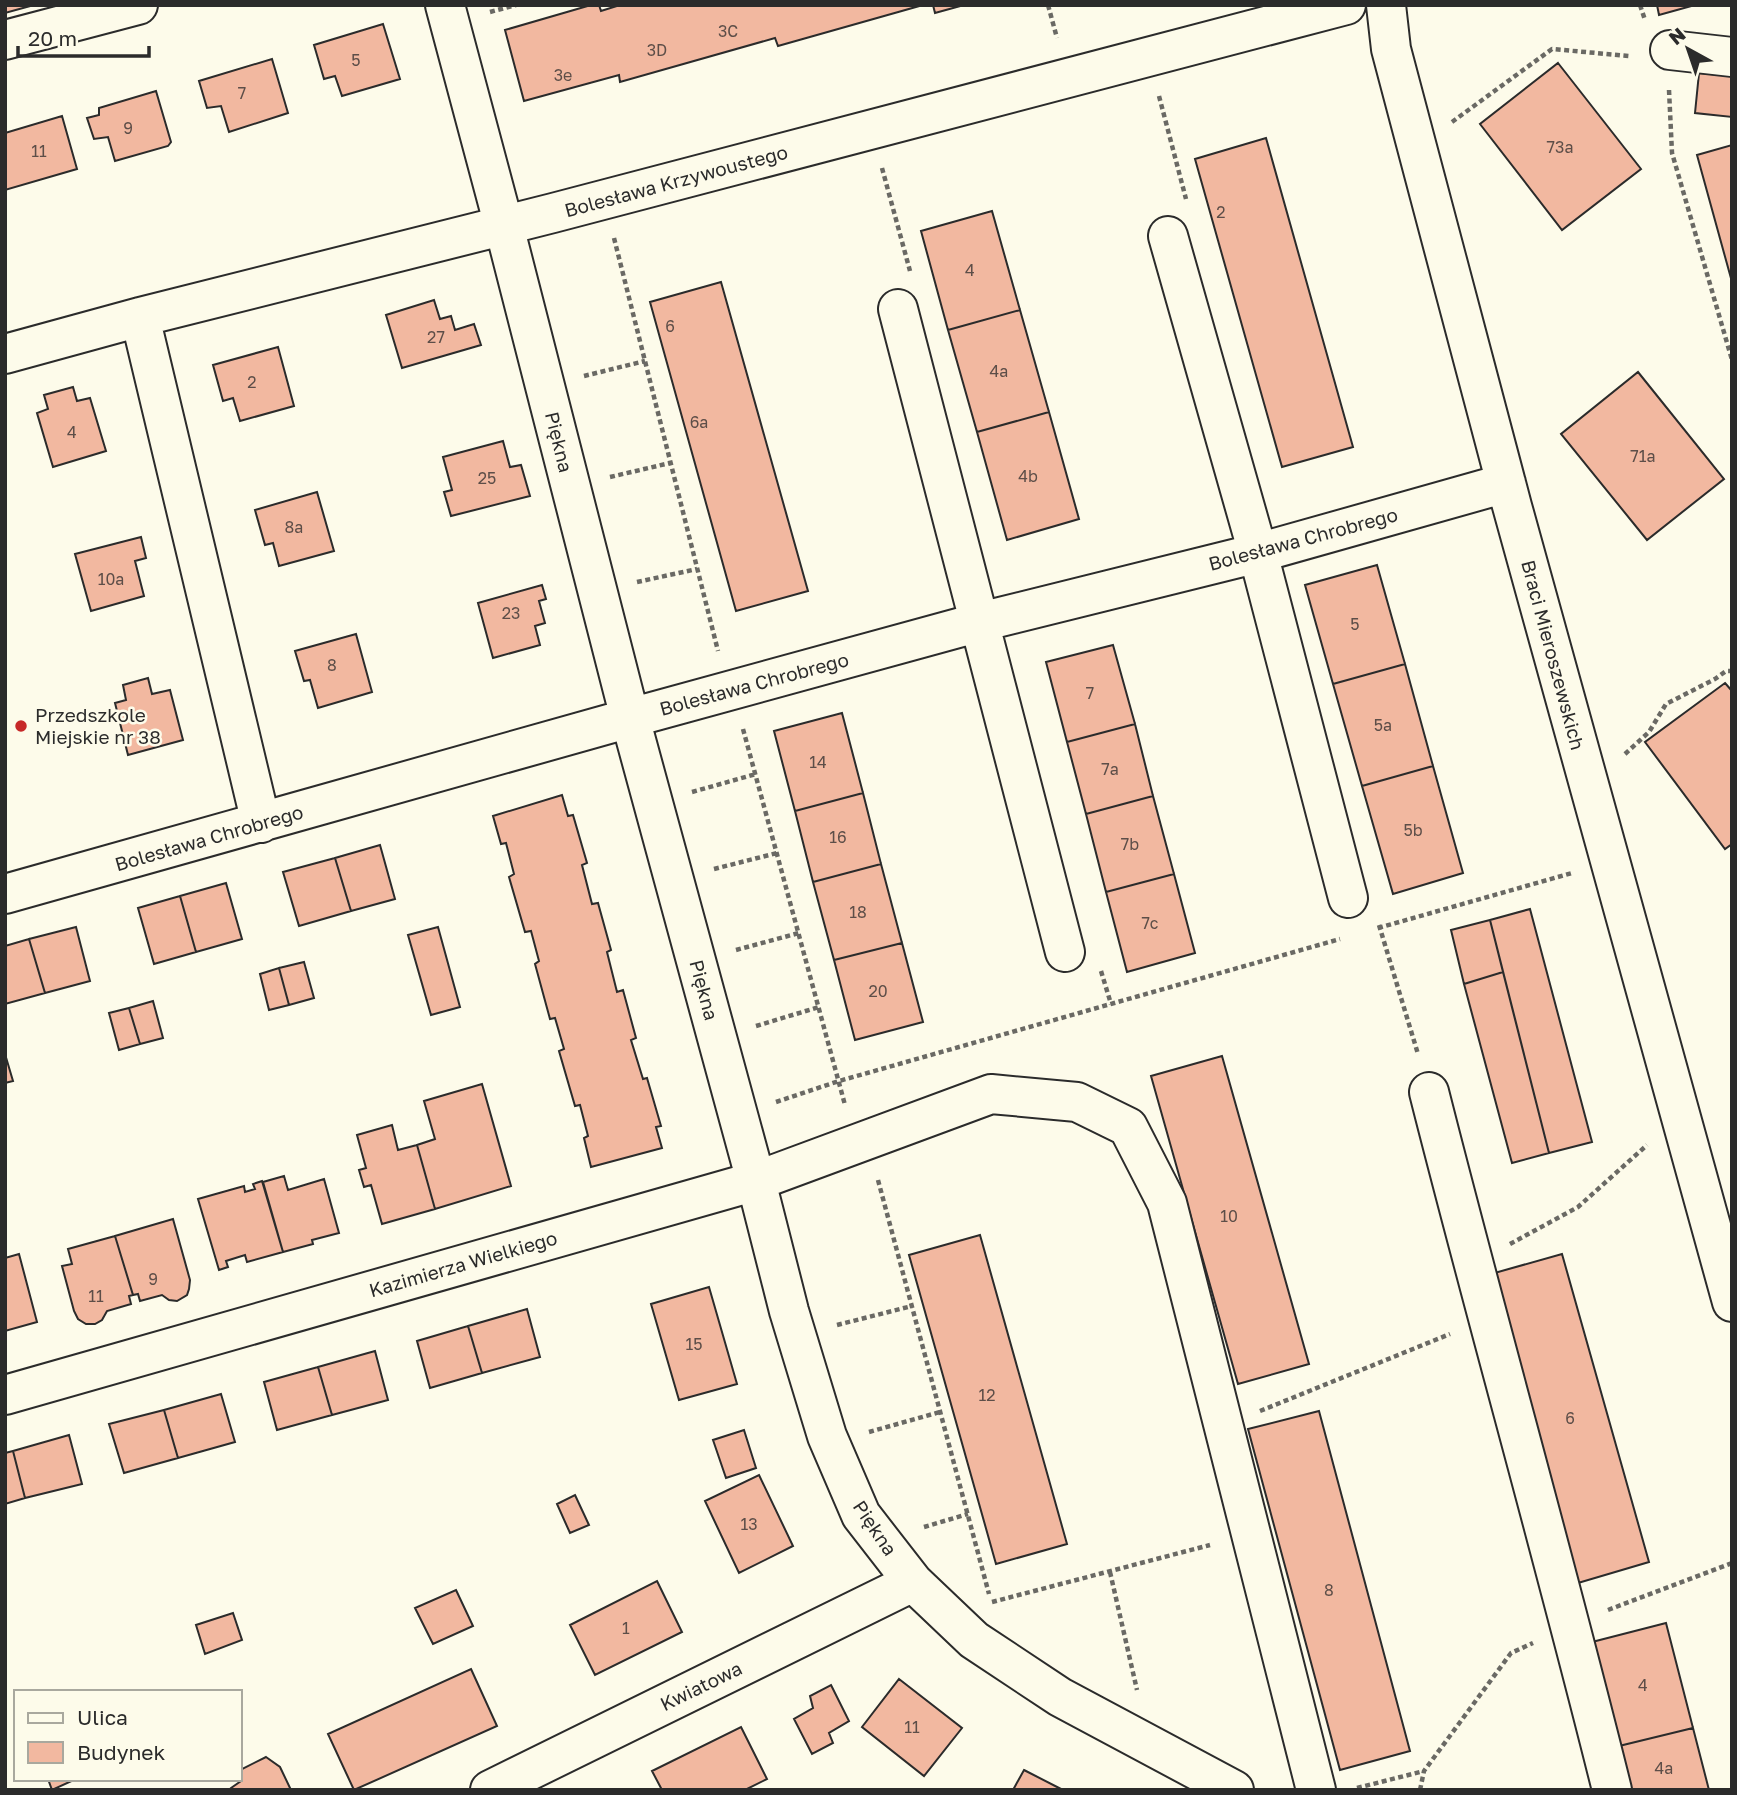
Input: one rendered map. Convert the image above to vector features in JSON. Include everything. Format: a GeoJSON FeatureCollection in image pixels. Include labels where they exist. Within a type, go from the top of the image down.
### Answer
{"type":"FeatureCollection","features":[{"type":"Feature","properties":{"kind":"street"},"geometry":{"type":"LineString","coordinates":[[5,40],[138,5]]}},
{"type":"Feature","properties":{"kind":"street","name":"Piękna"},"geometry":{"type":"LineString","coordinates":[[445,5],[630,718],[789,1311],[827,1436],[861,1515],[913,1582],[974,1640],[1049,1690],[1234,1790]]}},
{"type":"Feature","properties":{"kind":"street","name":"Bolesława Krzywoustego"},"geometry":{"type":"LineString","coordinates":[[5,354],[1346,5]]}},
{"type":"Feature","properties":{"kind":"street","name":"Braci Mieroszewskich"},"geometry":{"type":"LineString","coordinates":[[1386,5],[1391,49],[1506,483],[1732,1302]]}},
{"type":"Feature","properties":{"kind":"street"},"geometry":{"type":"LineString","coordinates":[[1660,65],[1732,57]]}},
{"type":"Feature","properties":{"kind":"street"},"geometry":{"type":"LineString","coordinates":[[1168,236],[1359,916]]}},
{"type":"Feature","properties":{"kind":"street"},"geometry":{"type":"LineString","coordinates":[[898,309],[1065,952]]}},
{"type":"Feature","properties":{"kind":"street"},"geometry":{"type":"LineString","coordinates":[[140,317],[261,824]]}},
{"type":"Feature","properties":{"kind":"street","name":"Bolesława Chrobrego"},"geometry":{"type":"LineString","coordinates":[[5,894],[979,622],[1258,553],[1506,483]]}},
{"type":"Feature","properties":{"kind":"street"},"geometry":{"type":"LineString","coordinates":[[1429,1092],[1571,1624],[1612,1790]]}},
{"type":"Feature","properties":{"kind":"street","name":"Kazimierza Wielkiego"},"geometry":{"type":"LineString","coordinates":[[5,1395],[756,1181],[991,1094],[1077,1102],[1128,1127],[1167,1203],[1316,1790]]}},
{"type":"Feature","properties":{"kind":"street","name":"Kwiatowa"},"geometry":{"type":"LineString","coordinates":[[490,1790],[913,1582]]}},
{"type":"Feature","properties":{"kind":"path"},"geometry":{"type":"LineString","coordinates":[[485,14],[516,5]]}},
{"type":"Feature","properties":{"kind":"path"},"geometry":{"type":"LineString","coordinates":[[1048,5],[1060,49]]}},
{"type":"Feature","properties":{"kind":"path"},"geometry":{"type":"LineString","coordinates":[[1449,124],[1552,49],[1660,65],[1672,153],[1732,360]]}},
{"type":"Feature","properties":{"kind":"path"},"geometry":{"type":"LineString","coordinates":[[612,231],[719,654]]}},
{"type":"Feature","properties":{"kind":"path"},"geometry":{"type":"LineString","coordinates":[[575,378],[645,361]]}},
{"type":"Feature","properties":{"kind":"path"},"geometry":{"type":"LineString","coordinates":[[601,480],[670,463]]}},
{"type":"Feature","properties":{"kind":"path"},"geometry":{"type":"LineString","coordinates":[[628,584],[698,569]]}},
{"type":"Feature","properties":{"kind":"path"},"geometry":{"type":"LineString","coordinates":[[1619,760],[1649,732],[1666,704],[1716,679],[1726,671],[1732,671]]}},
{"type":"Feature","properties":{"kind":"path"},"geometry":{"type":"LineString","coordinates":[[742,724],[839,1081],[861,1141],[912,1306],[995,1614]]}},
{"type":"Feature","properties":{"kind":"path"},"geometry":{"type":"LineString","coordinates":[[687,793],[756,774]]}},
{"type":"Feature","properties":{"kind":"path"},"geometry":{"type":"LineString","coordinates":[[706,870],[777,853]]}},
{"type":"Feature","properties":{"kind":"path"},"geometry":{"type":"LineString","coordinates":[[1366,931],[1610,862]]}},
{"type":"Feature","properties":{"kind":"path"},"geometry":{"type":"LineString","coordinates":[[766,1105],[1359,916],[1379,928],[1429,1092]]}},
{"type":"Feature","properties":{"kind":"path"},"geometry":{"type":"LineString","coordinates":[[727,953],[799,933]]}},
{"type":"Feature","properties":{"kind":"path"},"geometry":{"type":"LineString","coordinates":[[747,1028],[819,1007]]}},
{"type":"Feature","properties":{"kind":"path"},"geometry":{"type":"LineString","coordinates":[[1473,1264],[1578,1207],[1680,1115]]}},
{"type":"Feature","properties":{"kind":"path"},"geometry":{"type":"LineString","coordinates":[[826,1328],[912,1306]]}},
{"type":"Feature","properties":{"kind":"path"},"geometry":{"type":"LineString","coordinates":[[1224,1426],[1488,1319]]}},
{"type":"Feature","properties":{"kind":"path"},"geometry":{"type":"LineString","coordinates":[[862,1434],[940,1412]]}},
{"type":"Feature","properties":{"kind":"path"},"geometry":{"type":"LineString","coordinates":[[913,1530],[968,1514]]}},
{"type":"Feature","properties":{"kind":"path"},"geometry":{"type":"LineString","coordinates":[[991,1602],[1251,1533]]}},
{"type":"Feature","properties":{"kind":"path"},"geometry":{"type":"LineString","coordinates":[[1110,1572],[1139,1698]]}},
{"type":"Feature","properties":{"kind":"path"},"geometry":{"type":"LineString","coordinates":[[1352,1790],[1424,1771]]}},
{"type":"Feature","properties":{"kind":"building"},"geometry":{"type":"Polygon","coordinates":[[[5,5],[34,5],[5,13],[5,5]]]}},
{"type":"Feature","properties":{"kind":"building"},"geometry":{"type":"Polygon","coordinates":[[[599,5],[601,11],[620,5],[923,5],[778,46],[775,38],[620,82],[619,75],[524,101],[505,30],[599,5]]]}},
{"type":"Feature","properties":{"kind":"building"},"geometry":{"type":"Polygon","coordinates":[[[933,5],[964,5],[935,13],[933,5]]]}},
{"type":"Feature","properties":{"kind":"building"},"geometry":{"type":"Polygon","coordinates":[[[1657,5],[1695,5],[1659,15],[1657,5]]]}},
{"type":"Feature","properties":{"kind":"building"},"geometry":{"type":"Polygon","coordinates":[[[383,24],[400,79],[342,96],[335,76],[324,79],[314,45],[383,24]]]}},
{"type":"Feature","properties":{"kind":"building"},"geometry":{"type":"Polygon","coordinates":[[[272,59],[288,113],[229,132],[221,106],[207,108],[199,81],[272,59]]]}},
{"type":"Feature","properties":{"kind":"building"},"geometry":{"type":"Polygon","coordinates":[[[1558,63],[1641,169],[1562,230],[1480,124],[1558,63]]]}},
{"type":"Feature","properties":{"kind":"building"},"geometry":{"type":"Polygon","coordinates":[[[1699,73],[1732,76],[1732,117],[1695,113],[1699,73]]]}},
{"type":"Feature","properties":{"kind":"building"},"geometry":{"type":"Polygon","coordinates":[[[156,91],[171,142],[168,146],[115,161],[108,137],[94,139],[87,118],[99,115],[99,108],[156,91]]]}},
{"type":"Feature","properties":{"kind":"building"},"geometry":{"type":"Polygon","coordinates":[[[62,116],[77,169],[5,190],[5,133],[62,116]]]}},
{"type":"Feature","properties":{"kind":"building"},"geometry":{"type":"Polygon","coordinates":[[[1266,138],[1353,447],[1282,467],[1195,159],[1266,138]]]}},
{"type":"Feature","properties":{"kind":"building"},"geometry":{"type":"Polygon","coordinates":[[[1732,145],[1732,282],[1697,155],[1732,145]]]}},
{"type":"Feature","properties":{"kind":"building"},"geometry":{"type":"Polygon","coordinates":[[[992,211],[1020,310],[948,330],[921,231],[992,211]]]}},
{"type":"Feature","properties":{"kind":"building"},"geometry":{"type":"Polygon","coordinates":[[[721,282],[808,591],[736,611],[650,302],[721,282]]]}},
{"type":"Feature","properties":{"kind":"building"},"geometry":{"type":"Polygon","coordinates":[[[434,300],[440,319],[451,316],[455,330],[474,324],[481,345],[402,368],[386,315],[434,300]]]}},
{"type":"Feature","properties":{"kind":"building"},"geometry":{"type":"Polygon","coordinates":[[[1020,310],[1049,412],[977,432],[948,330],[1020,310]]]}},
{"type":"Feature","properties":{"kind":"building"},"geometry":{"type":"Polygon","coordinates":[[[278,347],[294,406],[240,421],[233,398],[223,401],[213,365],[278,347]]]}},
{"type":"Feature","properties":{"kind":"building"},"geometry":{"type":"Polygon","coordinates":[[[1638,372],[1724,479],[1647,540],[1561,434],[1638,372]]]}},
{"type":"Feature","properties":{"kind":"building"},"geometry":{"type":"Polygon","coordinates":[[[73,387],[77,401],[90,398],[106,451],[53,467],[37,413],[48,409],[44,395],[73,387]]]}},
{"type":"Feature","properties":{"kind":"building"},"geometry":{"type":"Polygon","coordinates":[[[1049,412],[1079,519],[1007,540],[977,432],[1049,412]]]}},
{"type":"Feature","properties":{"kind":"building"},"geometry":{"type":"Polygon","coordinates":[[[503,441],[510,467],[521,465],[530,496],[451,516],[444,492],[452,490],[443,457],[503,441]]]}},
{"type":"Feature","properties":{"kind":"building"},"geometry":{"type":"Polygon","coordinates":[[[317,492],[334,551],[279,566],[273,543],[265,545],[255,510],[317,492]]]}},
{"type":"Feature","properties":{"kind":"building"},"geometry":{"type":"Polygon","coordinates":[[[141,537],[146,558],[135,561],[144,596],[91,611],[75,554],[141,537]]]}},
{"type":"Feature","properties":{"kind":"building"},"geometry":{"type":"Polygon","coordinates":[[[1377,565],[1405,664],[1333,684],[1305,585],[1377,565]]]}},
{"type":"Feature","properties":{"kind":"building"},"geometry":{"type":"Polygon","coordinates":[[[542,585],[546,599],[539,601],[545,623],[535,626],[540,645],[493,658],[478,603],[542,585]]]}},
{"type":"Feature","properties":{"kind":"building"},"geometry":{"type":"Polygon","coordinates":[[[356,634],[372,692],[318,708],[310,680],[304,681],[295,651],[356,634]]]}},
{"type":"Feature","properties":{"kind":"building"},"geometry":{"type":"Polygon","coordinates":[[[1113,645],[1135,724],[1067,742],[1046,662],[1113,645]]]}},
{"type":"Feature","properties":{"kind":"building"},"geometry":{"type":"Polygon","coordinates":[[[1405,664],[1433,766],[1362,786],[1333,684],[1405,664]]]}},
{"type":"Feature","properties":{"kind":"building"},"geometry":{"type":"Polygon","coordinates":[[[148,678],[152,694],[170,690],[183,740],[128,755],[115,703],[126,700],[123,685],[148,678]]]}},
{"type":"Feature","properties":{"kind":"building"},"geometry":{"type":"Polygon","coordinates":[[[1725,683],[1732,691],[1732,844],[1725,849],[1645,742],[1725,683]]]}},
{"type":"Feature","properties":{"kind":"building"},"geometry":{"type":"Polygon","coordinates":[[[842,713],[863,793],[795,811],[774,731],[842,713]]]}},
{"type":"Feature","properties":{"kind":"building"},"geometry":{"type":"Polygon","coordinates":[[[1135,724],[1153,796],[1086,814],[1067,742],[1135,724]]]}},
{"type":"Feature","properties":{"kind":"building"},"geometry":{"type":"Polygon","coordinates":[[[1433,766],[1463,873],[1393,894],[1362,786],[1433,766]]]}},
{"type":"Feature","properties":{"kind":"building"},"geometry":{"type":"Polygon","coordinates":[[[863,793],[881,864],[813,882],[795,811],[863,793]]]}},
{"type":"Feature","properties":{"kind":"building"},"geometry":{"type":"Polygon","coordinates":[[[562,795],[568,816],[573,815],[587,863],[582,865],[592,904],[598,903],[611,950],[607,952],[617,992],[623,990],[636,1038],[631,1040],[643,1079],[647,1078],[661,1126],[656,1127],[662,1148],[591,1167],[584,1138],[588,1136],[580,1105],[575,1106],[559,1051],[564,1049],[555,1018],[550,1019],[535,964],[539,961],[531,931],[525,932],[509,877],[514,874],[506,843],[501,844],[493,816],[562,795]]]}},
{"type":"Feature","properties":{"kind":"building"},"geometry":{"type":"Polygon","coordinates":[[[1153,796],[1174,874],[1106,892],[1086,814],[1153,796]]]}},
{"type":"Feature","properties":{"kind":"building"},"geometry":{"type":"Polygon","coordinates":[[[380,845],[395,899],[351,911],[335,858],[380,845]]]}},
{"type":"Feature","properties":{"kind":"building"},"geometry":{"type":"Polygon","coordinates":[[[335,858],[351,911],[299,926],[283,872],[335,858]]]}},
{"type":"Feature","properties":{"kind":"building"},"geometry":{"type":"Polygon","coordinates":[[[881,864],[902,943],[834,960],[813,882],[881,864]]]}},
{"type":"Feature","properties":{"kind":"building"},"geometry":{"type":"Polygon","coordinates":[[[1174,874],[1195,953],[1127,972],[1106,892],[1174,874]]]}},
{"type":"Feature","properties":{"kind":"building"},"geometry":{"type":"Polygon","coordinates":[[[226,883],[242,939],[196,952],[180,896],[226,883]]]}},
{"type":"Feature","properties":{"kind":"building"},"geometry":{"type":"Polygon","coordinates":[[[180,896],[196,952],[154,964],[138,908],[180,896]]]}},
{"type":"Feature","properties":{"kind":"building"},"geometry":{"type":"Polygon","coordinates":[[[1530,909],[1592,1142],[1549,1153],[1490,920],[1530,909]]]}},
{"type":"Feature","properties":{"kind":"building"},"geometry":{"type":"Polygon","coordinates":[[[1490,920],[1503,972],[1464,984],[1451,930],[1490,920]]]}},
{"type":"Feature","properties":{"kind":"building"},"geometry":{"type":"Polygon","coordinates":[[[76,927],[90,981],[45,993],[29,939],[76,927]]]}},
{"type":"Feature","properties":{"kind":"building"},"geometry":{"type":"Polygon","coordinates":[[[438,927],[460,1007],[431,1015],[408,935],[438,927]]]}},
{"type":"Feature","properties":{"kind":"building"},"geometry":{"type":"Polygon","coordinates":[[[29,939],[45,993],[5,1004],[5,946],[29,939]]]}},
{"type":"Feature","properties":{"kind":"building"},"geometry":{"type":"Polygon","coordinates":[[[902,943],[923,1022],[855,1040],[834,960],[902,943]]]}},
{"type":"Feature","properties":{"kind":"building"},"geometry":{"type":"Polygon","coordinates":[[[304,962],[314,998],[289,1005],[279,968],[304,962]]]}},
{"type":"Feature","properties":{"kind":"building"},"geometry":{"type":"Polygon","coordinates":[[[279,968],[289,1005],[269,1010],[260,974],[279,968]]]}},
{"type":"Feature","properties":{"kind":"building"},"geometry":{"type":"Polygon","coordinates":[[[1503,972],[1549,1153],[1512,1163],[1464,984],[1503,972]]]}},
{"type":"Feature","properties":{"kind":"building"},"geometry":{"type":"Polygon","coordinates":[[[153,1001],[163,1038],[140,1044],[129,1008],[153,1001]]]}},
{"type":"Feature","properties":{"kind":"building"},"geometry":{"type":"Polygon","coordinates":[[[129,1008],[140,1044],[119,1050],[109,1013],[129,1008]]]}},
{"type":"Feature","properties":{"kind":"building"},"geometry":{"type":"Polygon","coordinates":[[[5,1054],[13,1081],[5,1083],[5,1054]]]}},
{"type":"Feature","properties":{"kind":"building"},"geometry":{"type":"Polygon","coordinates":[[[1222,1056],[1309,1364],[1238,1384],[1151,1076],[1222,1056]]]}},
{"type":"Feature","properties":{"kind":"building"},"geometry":{"type":"Polygon","coordinates":[[[482,1084],[511,1186],[435,1209],[417,1145],[435,1139],[424,1101],[482,1084]]]}},
{"type":"Feature","properties":{"kind":"building"},"geometry":{"type":"Polygon","coordinates":[[[392,1125],[398,1150],[417,1145],[435,1209],[382,1224],[371,1185],[364,1187],[359,1170],[366,1168],[357,1135],[392,1125]]]}},
{"type":"Feature","properties":{"kind":"building"},"geometry":{"type":"Polygon","coordinates":[[[284,1176],[288,1190],[324,1179],[339,1233],[283,1252],[263,1182],[284,1176]]]}},
{"type":"Feature","properties":{"kind":"building"},"geometry":{"type":"Polygon","coordinates":[[[262,1181],[283,1252],[247,1262],[245,1255],[226,1261],[228,1267],[219,1270],[198,1199],[244,1186],[245,1192],[255,1189],[253,1184],[262,1181]]]}},
{"type":"Feature","properties":{"kind":"building"},"geometry":{"type":"Polygon","coordinates":[[[173,1219],[190,1280],[187,1295],[177,1301],[162,1295],[140,1301],[138,1294],[133,1295],[115,1236],[173,1219]]]}},
{"type":"Feature","properties":{"kind":"building"},"geometry":{"type":"Polygon","coordinates":[[[980,1235],[1067,1544],[996,1564],[909,1255],[980,1235]]]}},
{"type":"Feature","properties":{"kind":"building"},"geometry":{"type":"Polygon","coordinates":[[[115,1236],[133,1295],[129,1296],[131,1304],[107,1311],[102,1320],[95,1324],[86,1324],[78,1319],[74,1311],[62,1266],[72,1264],[68,1249],[115,1236]]]}},
{"type":"Feature","properties":{"kind":"building"},"geometry":{"type":"Polygon","coordinates":[[[19,1254],[37,1322],[5,1331],[5,1258],[19,1254]]]}},
{"type":"Feature","properties":{"kind":"building"},"geometry":{"type":"Polygon","coordinates":[[[1562,1254],[1649,1562],[1578,1583],[1491,1274],[1562,1254]]]}},
{"type":"Feature","properties":{"kind":"building"},"geometry":{"type":"Polygon","coordinates":[[[709,1287],[737,1384],[679,1400],[651,1304],[709,1287]]]}},
{"type":"Feature","properties":{"kind":"building"},"geometry":{"type":"Polygon","coordinates":[[[527,1309],[540,1357],[482,1373],[468,1326],[527,1309]]]}},
{"type":"Feature","properties":{"kind":"building"},"geometry":{"type":"Polygon","coordinates":[[[468,1326],[482,1373],[430,1388],[417,1341],[468,1326]]]}},
{"type":"Feature","properties":{"kind":"building"},"geometry":{"type":"Polygon","coordinates":[[[375,1351],[388,1400],[332,1415],[318,1367],[375,1351]]]}},
{"type":"Feature","properties":{"kind":"building"},"geometry":{"type":"Polygon","coordinates":[[[318,1367],[332,1415],[277,1430],[264,1382],[318,1367]]]}},
{"type":"Feature","properties":{"kind":"building"},"geometry":{"type":"Polygon","coordinates":[[[221,1394],[235,1442],[178,1458],[164,1410],[221,1394]]]}},
{"type":"Feature","properties":{"kind":"building"},"geometry":{"type":"Polygon","coordinates":[[[164,1410],[178,1458],[124,1473],[109,1424],[164,1410]]]}},
{"type":"Feature","properties":{"kind":"building"},"geometry":{"type":"Polygon","coordinates":[[[1319,1411],[1410,1751],[1340,1770],[1248,1429],[1319,1411]]]}},
{"type":"Feature","properties":{"kind":"building"},"geometry":{"type":"Polygon","coordinates":[[[744,1430],[756,1468],[726,1478],[713,1440],[744,1430]]]}},
{"type":"Feature","properties":{"kind":"building"},"geometry":{"type":"Polygon","coordinates":[[[69,1435],[82,1484],[25,1498],[13,1451],[69,1435]]]}},
{"type":"Feature","properties":{"kind":"building"},"geometry":{"type":"Polygon","coordinates":[[[13,1451],[25,1498],[5,1504],[5,1453],[13,1451]]]}},
{"type":"Feature","properties":{"kind":"building"},"geometry":{"type":"Polygon","coordinates":[[[759,1475],[793,1546],[739,1573],[705,1501],[759,1475]]]}},
{"type":"Feature","properties":{"kind":"building"},"geometry":{"type":"Polygon","coordinates":[[[575,1495],[589,1525],[570,1533],[557,1504],[575,1495]]]}},
{"type":"Feature","properties":{"kind":"building"},"geometry":{"type":"Polygon","coordinates":[[[657,1581],[682,1632],[595,1675],[570,1625],[657,1581]]]}},
{"type":"Feature","properties":{"kind":"building"},"geometry":{"type":"Polygon","coordinates":[[[456,1590],[473,1626],[433,1644],[415,1608],[456,1590]]]}},
{"type":"Feature","properties":{"kind":"building"},"geometry":{"type":"Polygon","coordinates":[[[233,1613],[242,1640],[205,1654],[196,1625],[233,1613]]]}},
{"type":"Feature","properties":{"kind":"building"},"geometry":{"type":"Polygon","coordinates":[[[1666,1623],[1693,1728],[1619,1746],[1592,1642],[1666,1623]]]}},
{"type":"Feature","properties":{"kind":"building"},"geometry":{"type":"Polygon","coordinates":[[[471,1669],[497,1726],[354,1790],[328,1734],[471,1669]]]}},
{"type":"Feature","properties":{"kind":"building"},"geometry":{"type":"Polygon","coordinates":[[[899,1679],[962,1728],[924,1776],[862,1727],[899,1679]]]}},
{"type":"Feature","properties":{"kind":"building"},"geometry":{"type":"Polygon","coordinates":[[[831,1685],[849,1721],[829,1733],[833,1743],[812,1754],[794,1719],[813,1708],[810,1696],[831,1685]]]}},
{"type":"Feature","properties":{"kind":"building"},"geometry":{"type":"Polygon","coordinates":[[[741,1727],[767,1779],[745,1790],[662,1790],[652,1771],[741,1727]]]}},
{"type":"Feature","properties":{"kind":"building"},"geometry":{"type":"Polygon","coordinates":[[[1693,1728],[1709,1790],[1630,1790],[1619,1746],[1693,1728]]]}},
{"type":"Feature","properties":{"kind":"building"},"geometry":{"type":"Polygon","coordinates":[[[266,1757],[280,1767],[291,1790],[232,1790],[231,1788],[242,1781],[242,1769],[266,1757]]]}},
{"type":"Feature","properties":{"kind":"building"},"geometry":{"type":"Polygon","coordinates":[[[1024,1770],[1063,1790],[1013,1790],[1024,1770]]]}},
{"type":"Feature","properties":{"kind":"building"},"geometry":{"type":"Polygon","coordinates":[[[49,1781],[72,1781],[52,1790],[49,1781]]]}},
{"type":"Feature","properties":{"kind":"place","name":"Przedszkole Miejskie nr 38"},"geometry":{"type":"Point","coordinates":[21,726]}}]}
